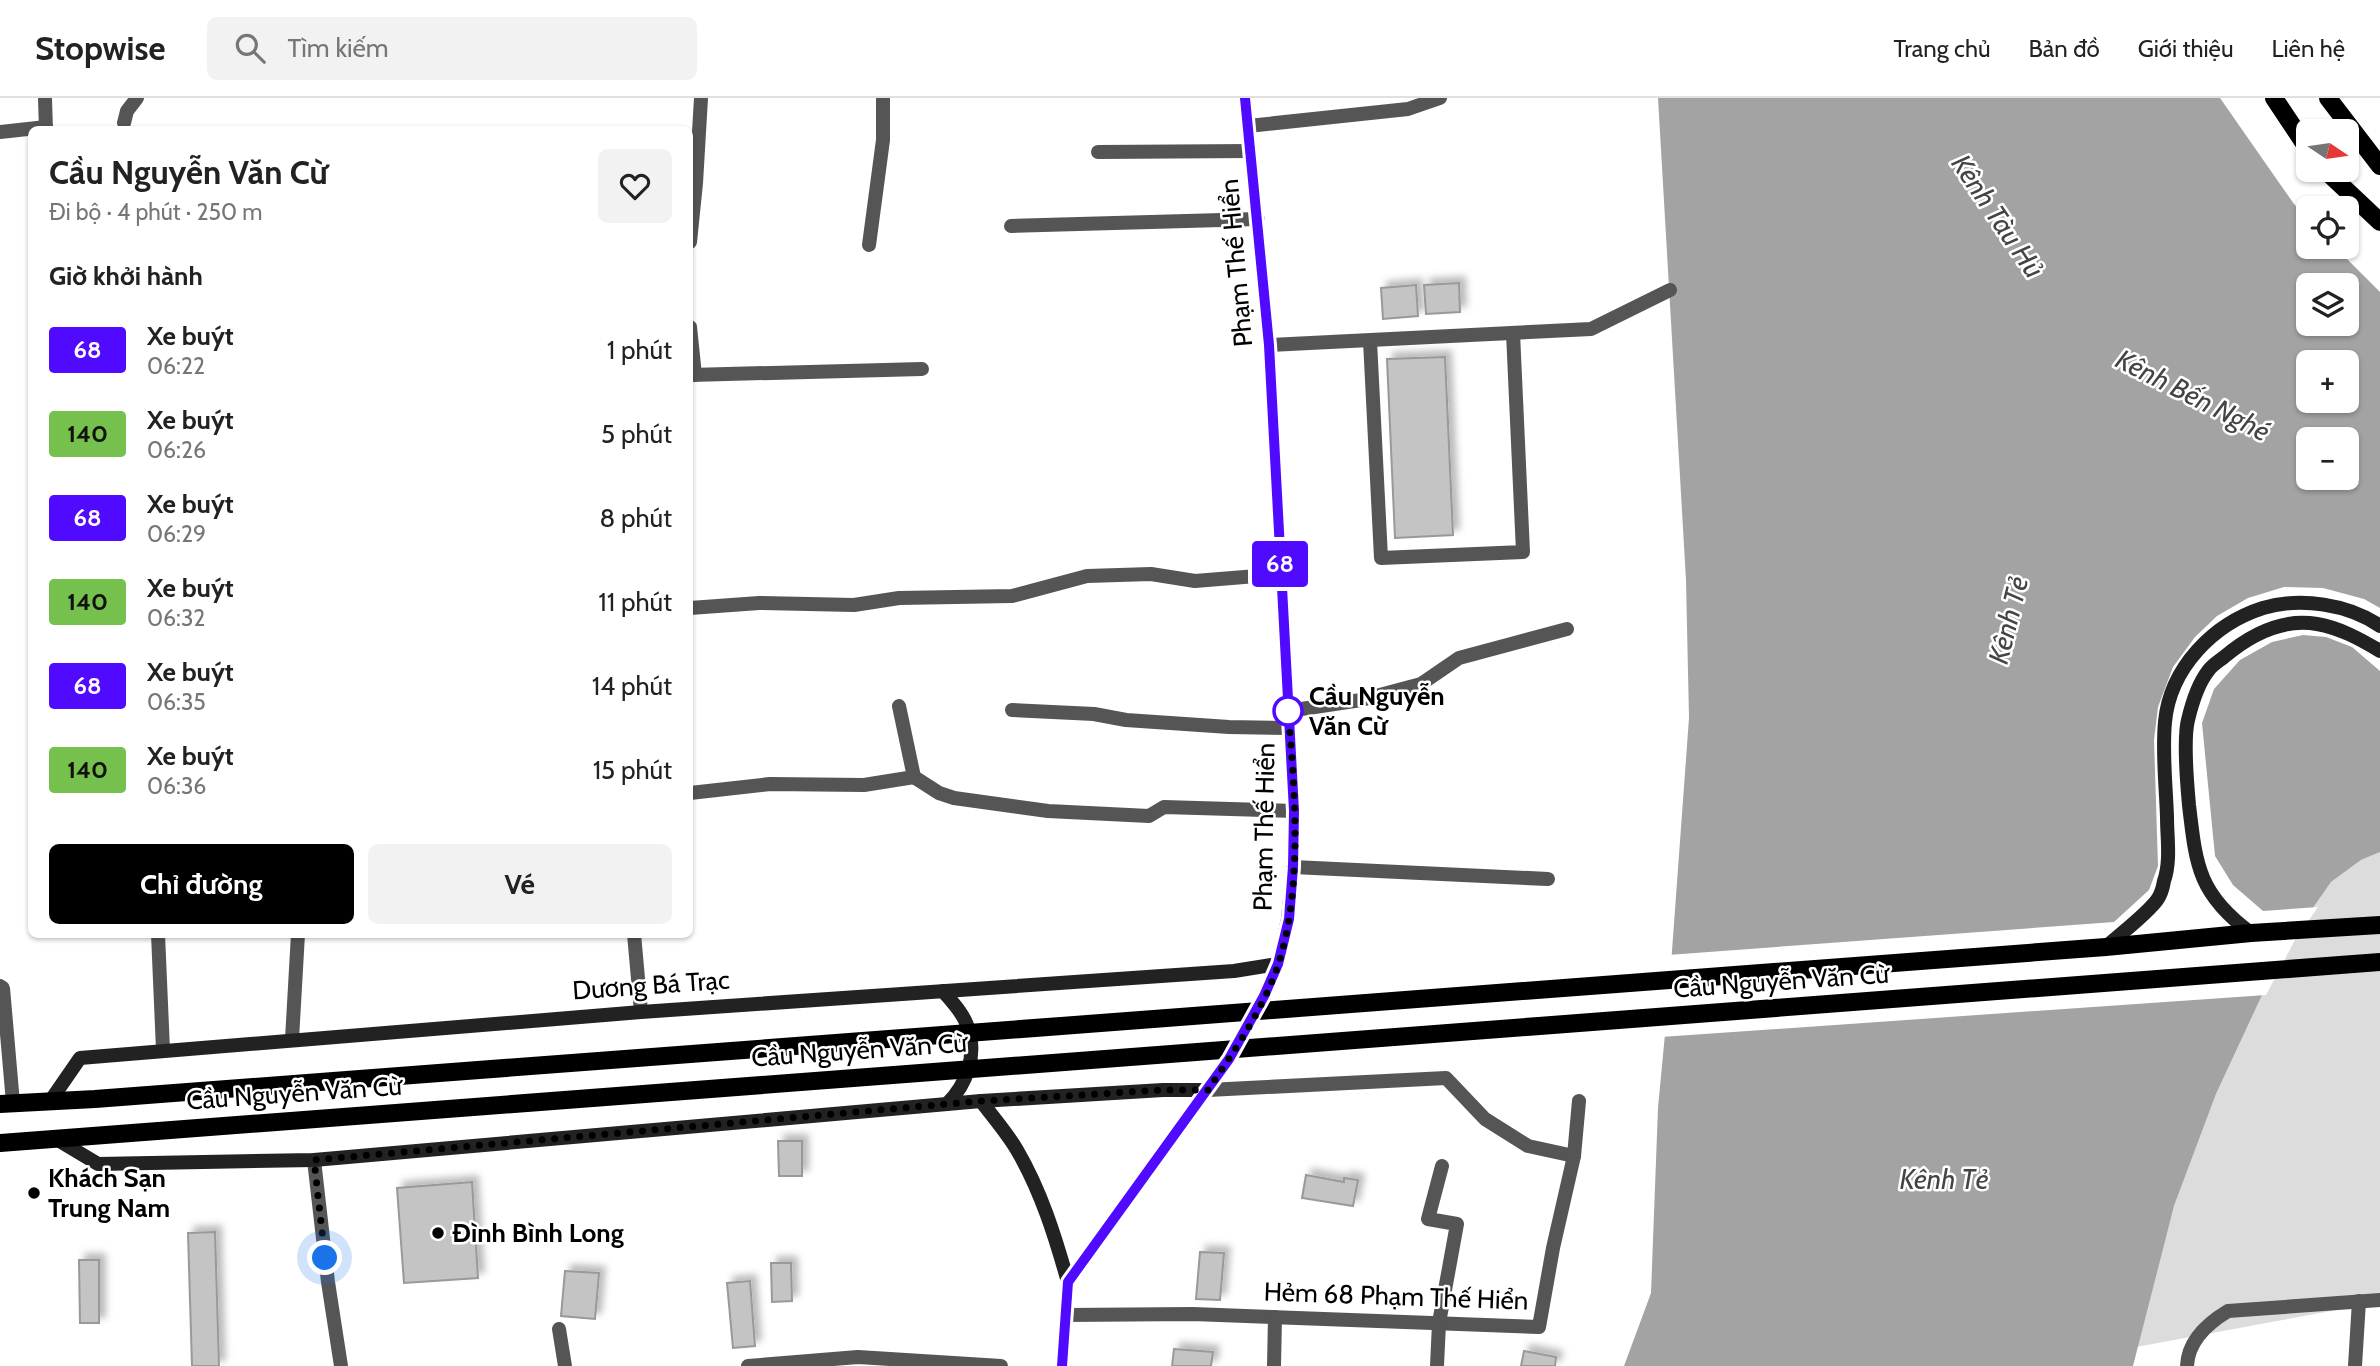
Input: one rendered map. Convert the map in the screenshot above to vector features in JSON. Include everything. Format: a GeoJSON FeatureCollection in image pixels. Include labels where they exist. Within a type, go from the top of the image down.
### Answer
{"type":"FeatureCollection","features":[{"type":"Feature","properties":{"kind":"main road"},"geometry":{"type":"LineString","coordinates":[[2274,98],[2296,131]]}},
{"type":"Feature","properties":{"kind":"main road"},"geometry":{"type":"LineString","coordinates":[[2329,98],[2380,166]]}},
{"type":"Feature","properties":{"kind":"main road"},"geometry":{"type":"LineString","coordinates":[[2338,182],[2380,222]]}},
{"type":"Feature","properties":{"kind":"main road","name":"Cầu Nguyễn Văn Cừ"},"geometry":{"type":"LineString","coordinates":[[51,1100],[95,1099],[2380,925]]}},
{"type":"Feature","properties":{"kind":"main road","name":"Cầu Nguyễn Văn Cừ"},"geometry":{"type":"LineString","coordinates":[[58,1140],[97,1134],[2380,962]]}},
{"type":"Feature","properties":{"kind":"main road"},"geometry":{"type":"LineString","coordinates":[[6,1103],[51,1100]]}},
{"type":"Feature","properties":{"kind":"main road"},"geometry":{"type":"LineString","coordinates":[[0,1143],[58,1140]]}},
{"type":"Feature","properties":{"kind":"street"},"geometry":{"type":"LineString","coordinates":[[45,98],[46,126]]}},
{"type":"Feature","properties":{"kind":"street"},"geometry":{"type":"LineString","coordinates":[[124,123],[127,111],[137,98]]}},
{"type":"Feature","properties":{"kind":"street"},"geometry":{"type":"LineString","coordinates":[[693,183],[701,98]]}},
{"type":"Feature","properties":{"kind":"street"},"geometry":{"type":"LineString","coordinates":[[869,245],[883,140],[883,98]]}},
{"type":"Feature","properties":{"kind":"street","name":"Phạm Thế Hiển"},"geometry":{"type":"LineString","coordinates":[[1068,1282],[1208,1090],[1248,1027],[1278,964],[1289,919],[1294,811],[1269,345],[1245,98]]}},
{"type":"Feature","properties":{"kind":"street"},"geometry":{"type":"LineString","coordinates":[[1248,126],[1408,109],[1440,98]]}},
{"type":"Feature","properties":{"kind":"street"},"geometry":{"type":"LineString","coordinates":[[0,132],[28,130]]}},
{"type":"Feature","properties":{"kind":"street"},"geometry":{"type":"LineString","coordinates":[[1098,152],[1251,151]]}},
{"type":"Feature","properties":{"kind":"street"},"geometry":{"type":"LineString","coordinates":[[1011,226],[1258,219]]}},
{"type":"Feature","properties":{"kind":"street"},"geometry":{"type":"LineString","coordinates":[[1269,345],[1591,329],[1670,290]]}},
{"type":"Feature","properties":{"kind":"street"},"geometry":{"type":"LineString","coordinates":[[1370,341],[1381,558],[1523,552],[1513,333]]}},
{"type":"Feature","properties":{"kind":"street"},"geometry":{"type":"LineString","coordinates":[[693,375],[922,369]]}},
{"type":"Feature","properties":{"kind":"street"},"geometry":{"type":"LineString","coordinates":[[693,608],[759,603],[854,605],[899,598],[1012,596],[1087,576],[1151,574],[1195,581],[1280,574]]}},
{"type":"Feature","properties":{"kind":"street"},"geometry":{"type":"LineString","coordinates":[[2106,947],[2157,900],[2165,878],[2168,856],[2165,721],[2171,695],[2196,650],[2234,619],[2275,604],[2300,603],[2348,609],[2380,626]]}},
{"type":"Feature","properties":{"kind":"street"},"geometry":{"type":"LineString","coordinates":[[2251,933],[2218,903],[2196,860],[2187,786],[2187,722],[2196,694],[2209,670],[2249,638],[2272,628],[2298,623],[2315,624],[2352,635],[2380,651]]}},
{"type":"Feature","properties":{"kind":"street"},"geometry":{"type":"LineString","coordinates":[[1288,711],[1361,700],[1421,684],[1459,658],[1567,629]]}},
{"type":"Feature","properties":{"kind":"street"},"geometry":{"type":"LineString","coordinates":[[899,706],[914,776],[939,793],[954,798],[1048,811],[1150,816],[1164,807],[1294,811]]}},
{"type":"Feature","properties":{"kind":"street"},"geometry":{"type":"LineString","coordinates":[[1012,710],[1094,714],[1126,720],[1229,727],[1289,728]]}},
{"type":"Feature","properties":{"kind":"street"},"geometry":{"type":"LineString","coordinates":[[693,793],[770,784],[864,785],[914,776]]}},
{"type":"Feature","properties":{"kind":"street"},"geometry":{"type":"LineString","coordinates":[[1293,867],[1548,879]]}},
{"type":"Feature","properties":{"kind":"street"},"geometry":{"type":"LineString","coordinates":[[158,938],[163,1050]]}},
{"type":"Feature","properties":{"kind":"street"},"geometry":{"type":"LineString","coordinates":[[292,1039],[298,938]]}},
{"type":"Feature","properties":{"kind":"street"},"geometry":{"type":"LineString","coordinates":[[634,938],[642,1012]]}},
{"type":"Feature","properties":{"kind":"street","name":"Dương Bá Trạc"},"geometry":{"type":"LineString","coordinates":[[51,1100],[79,1058],[642,1012],[1234,971],[1278,964]]}},
{"type":"Feature","properties":{"kind":"street"},"geometry":{"type":"LineString","coordinates":[[0,986],[3,988],[6,1103]]}},
{"type":"Feature","properties":{"kind":"street"},"geometry":{"type":"LineString","coordinates":[[943,991],[959,1010],[968,1027],[971,1051],[966,1078],[961,1089],[947,1104]]}},
{"type":"Feature","properties":{"kind":"street"},"geometry":{"type":"LineString","coordinates":[[58,1140],[98,1164],[314,1160],[981,1101],[1446,1078],[1485,1119],[1528,1146],[1574,1156]]}},
{"type":"Feature","properties":{"kind":"street"},"geometry":{"type":"LineString","coordinates":[[981,1101],[1016,1148],[1054,1231],[1068,1282],[1062,1366]]}},
{"type":"Feature","properties":{"kind":"street","name":"Hẻm 68 Phạm Thế Hiển"},"geometry":{"type":"LineString","coordinates":[[1065,1315],[1193,1314],[1539,1327],[1553,1248],[1574,1156],[1579,1101]]}},
{"type":"Feature","properties":{"kind":"street"},"geometry":{"type":"LineString","coordinates":[[314,1160],[341,1366]]}},
{"type":"Feature","properties":{"kind":"street"},"geometry":{"type":"LineString","coordinates":[[1437,1366],[1439,1324],[1457,1224],[1428,1219],[1442,1166]]}},
{"type":"Feature","properties":{"kind":"street"},"geometry":{"type":"LineString","coordinates":[[2186,1366],[2187,1354],[2208,1323],[2228,1311],[2380,1300]]}},
{"type":"Feature","properties":{"kind":"street"},"geometry":{"type":"LineString","coordinates":[[2355,1366],[2359,1301]]}},
{"type":"Feature","properties":{"kind":"street"},"geometry":{"type":"LineString","coordinates":[[1274,1366],[1275,1317]]}},
{"type":"Feature","properties":{"kind":"street"},"geometry":{"type":"LineString","coordinates":[[559,1329],[565,1366]]}},
{"type":"Feature","properties":{"kind":"street"},"geometry":{"type":"LineString","coordinates":[[748,1366],[842,1362],[858,1357],[1000,1366]]}},
{"type":"Feature","properties":{"kind":"shaded area"},"geometry":{"type":"Polygon","coordinates":[[[2380,852],[2380,1302],[2136,1347],[2174,1206],[2216,1094],[2263,993],[2292,938],[2331,882],[2361,860],[2380,852]]]}},
{"type":"Feature","properties":{"kind":"water"},"geometry":{"type":"Polygon","coordinates":[[[1658,98],[2220,98],[2296,206],[2296,259],[2347,259],[2380,292],[2380,852],[2361,860],[2331,882],[2292,938],[2263,993],[2216,1094],[2174,1206],[2133,1366],[1624,1366],[1651,1293],[1658,1108],[1689,718],[1686,580],[1658,98]]]}},
{"type":"Feature","properties":{"kind":"pier"},"geometry":{"type":"Polygon","coordinates":[[[2284,587],[2323,588],[2364,599],[2380,608],[2380,671],[2352,647],[2326,637],[2303,635],[2272,642],[2240,660],[2214,689],[2202,723],[2215,856],[2233,885],[2263,911],[2318,907],[2295,940],[2266,995],[1661,1037],[1668,955],[2114,922],[2149,890],[2158,866],[2154,740],[2158,707],[2173,667],[2195,637],[2217,616],[2248,598],[2284,587]]]}},
{"type":"Feature","properties":{"kind":"building"},"geometry":{"type":"Polygon","coordinates":[[[1459,283],[1460,312],[1426,314],[1424,285],[1459,283]]]}},
{"type":"Feature","properties":{"kind":"building"},"geometry":{"type":"Polygon","coordinates":[[[1416,285],[1418,316],[1383,319],[1381,288],[1416,285]]]}},
{"type":"Feature","properties":{"kind":"building"},"geometry":{"type":"Polygon","coordinates":[[[1445,357],[1453,535],[1395,538],[1387,359],[1445,357]]]}},
{"type":"Feature","properties":{"kind":"building"},"geometry":{"type":"Polygon","coordinates":[[[778,1141],[802,1141],[802,1176],[779,1176],[778,1141]]]}},
{"type":"Feature","properties":{"kind":"building"},"geometry":{"type":"Polygon","coordinates":[[[1306,1175],[1344,1182],[1344,1178],[1358,1180],[1353,1206],[1302,1198],[1306,1175]]]}},
{"type":"Feature","properties":{"kind":"building","name":"Đình Bình Long"},"geometry":{"type":"Polygon","coordinates":[[[472,1182],[478,1278],[404,1283],[397,1188],[472,1182]]]}},
{"type":"Feature","properties":{"kind":"building"},"geometry":{"type":"Polygon","coordinates":[[[215,1232],[219,1366],[192,1366],[188,1233],[215,1232]]]}},
{"type":"Feature","properties":{"kind":"building"},"geometry":{"type":"Polygon","coordinates":[[[1200,1252],[1224,1253],[1220,1300],[1196,1299],[1200,1252]]]}},
{"type":"Feature","properties":{"kind":"building"},"geometry":{"type":"Polygon","coordinates":[[[79,1260],[99,1260],[99,1323],[80,1323],[79,1260]]]}},
{"type":"Feature","properties":{"kind":"building"},"geometry":{"type":"Polygon","coordinates":[[[771,1263],[791,1263],[792,1301],[772,1302],[771,1263]]]}},
{"type":"Feature","properties":{"kind":"building"},"geometry":{"type":"Polygon","coordinates":[[[565,1271],[599,1273],[595,1319],[561,1316],[565,1271]]]}},
{"type":"Feature","properties":{"kind":"building"},"geometry":{"type":"Polygon","coordinates":[[[750,1281],[755,1346],[733,1348],[727,1283],[750,1281]]]}},
{"type":"Feature","properties":{"kind":"building"},"geometry":{"type":"Polygon","coordinates":[[[1174,1349],[1213,1352],[1211,1366],[1172,1366],[1174,1349]]]}},
{"type":"Feature","properties":{"kind":"building"},"geometry":{"type":"Polygon","coordinates":[[[1524,1351],[1556,1357],[1555,1366],[1521,1366],[1524,1351]]]}},
{"type":"Feature","properties":{"kind":"bus line","name":"68"},"geometry":{"type":"LineString","coordinates":[[1062,1366],[1068,1282],[1229,1059],[1264,996],[1278,964],[1289,919],[1294,811],[1269,345],[1245,98]]}},
{"type":"Feature","properties":{"kind":"place","name":"Cầu Nguyễn Văn Cừ"},"geometry":{"type":"Point","coordinates":[1288,711]}},
{"type":"Feature","properties":{"kind":"place","name":"Khách Sạn Trung Nam"},"geometry":{"type":"Point","coordinates":[34,1193]}},
{"type":"Feature","properties":{"kind":"place","name":"Đình Bình Long"},"geometry":{"type":"Point","coordinates":[438,1233]}},
{"type":"Feature","properties":{"kind":"route"},"geometry":{"type":"LineString","coordinates":[[325,1258],[314,1160],[981,1101],[1163,1090],[1208,1090],[1239,1043],[1264,996],[1278,964],[1289,919],[1294,811],[1288,711]]}},
{"type":"Feature","properties":{"kind":"water label","name":"Kênh Tàu Hủ"},"geometry":{"type":"Point","coordinates":[1998,216]}},
{"type":"Feature","properties":{"kind":"water label","name":"Kênh Bến Nghé"},"geometry":{"type":"Point","coordinates":[2193,395]}},
{"type":"Feature","properties":{"kind":"water label","name":"Kênh Tẻ"},"geometry":{"type":"Point","coordinates":[2008,620]}},
{"type":"Feature","properties":{"kind":"water label","name":"Kênh Tẻ"},"geometry":{"type":"Point","coordinates":[1944,1179]}}]}
